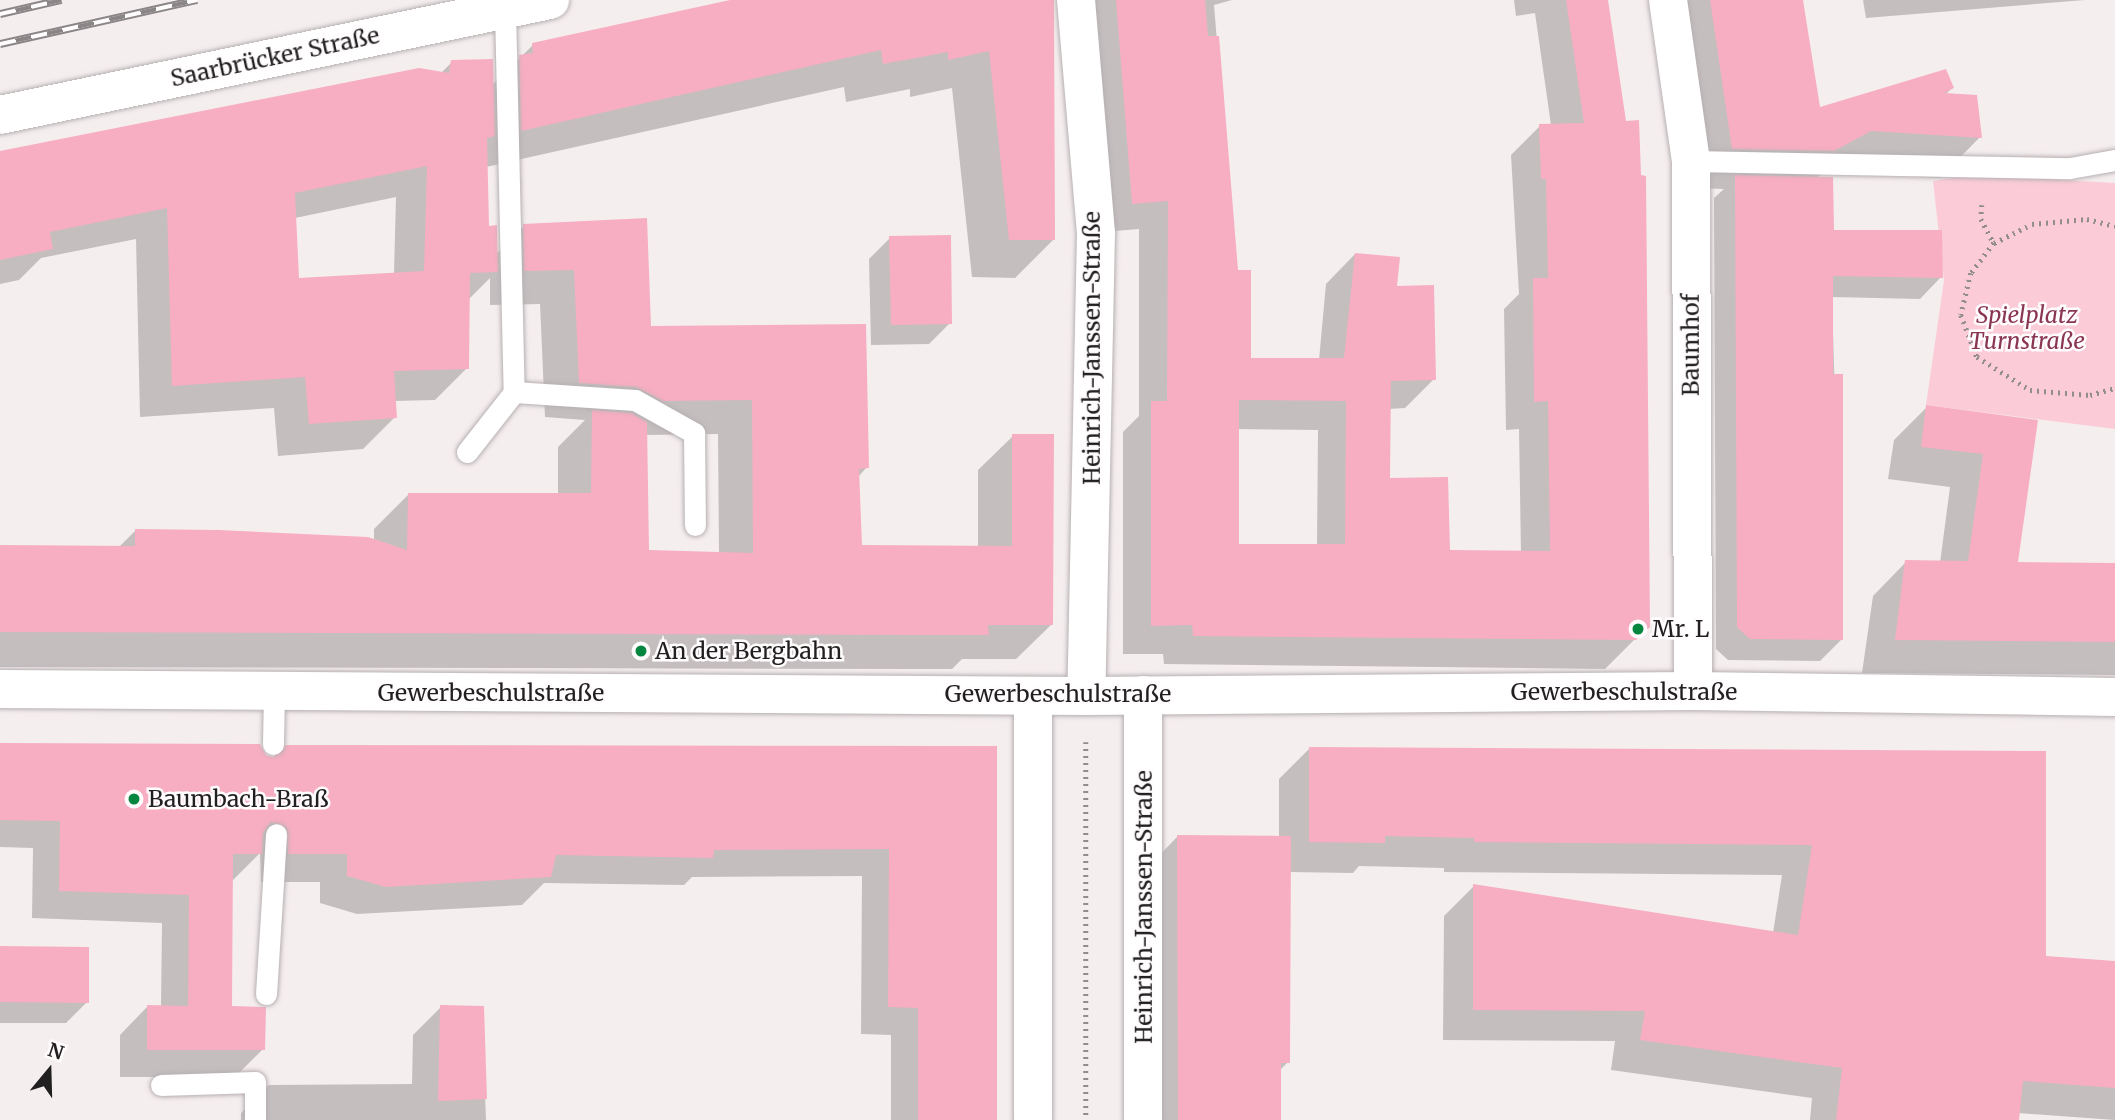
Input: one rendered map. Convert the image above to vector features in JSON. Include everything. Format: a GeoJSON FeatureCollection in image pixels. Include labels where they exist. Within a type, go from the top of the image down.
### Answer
{"type":"FeatureCollection","features":[{"type":"Feature","properties":{"kind":"street","name":"Saarbrücker Straße"},"geometry":{"type":"LineString","coordinates":[[0,115],[550,0]]}},
{"type":"Feature","properties":{"kind":"street","name":"Heinrich-Janssen-Straße"},"geometry":{"type":"LineString","coordinates":[[1076,0],[1096,233],[1086,696]]}},
{"type":"Feature","properties":{"kind":"street","name":"Baumhof"},"geometry":{"type":"LineString","coordinates":[[1668,0],[1691,161],[1693,691]]}},
{"type":"Feature","properties":{"kind":"street","name":"Gewerbeschulstraße"},"geometry":{"type":"LineString","coordinates":[[0,689],[1032,696],[1693,691],[2115,697]]}},
{"type":"Feature","properties":{"kind":"street","name":"Heinrich-Janssen-Straße"},"geometry":{"type":"LineString","coordinates":[[1143,695],[1143,1120]]}},
{"type":"Feature","properties":{"kind":"street"},"geometry":{"type":"LineString","coordinates":[[1032,696],[1033,1120]]}},
{"type":"Feature","properties":{"kind":"lane"},"geometry":{"type":"LineString","coordinates":[[467,452],[514,392],[505,9]]}},
{"type":"Feature","properties":{"kind":"lane"},"geometry":{"type":"LineString","coordinates":[[1691,161],[2070,168],[2115,160]]}},
{"type":"Feature","properties":{"kind":"lane"},"geometry":{"type":"LineString","coordinates":[[514,392],[635,400],[694,433],[695,525]]}},
{"type":"Feature","properties":{"kind":"lane"},"geometry":{"type":"LineString","coordinates":[[273,744],[274,692]]}},
{"type":"Feature","properties":{"kind":"lane"},"geometry":{"type":"LineString","coordinates":[[267,994],[276,834]]}},
{"type":"Feature","properties":{"kind":"lane"},"geometry":{"type":"LineString","coordinates":[[161,1085],[255,1082],[255,1120]]}},
{"type":"Feature","properties":{"kind":"path"},"geometry":{"type":"LineString","coordinates":[[1981,219],[1994,243]]}},
{"type":"Feature","properties":{"kind":"path"},"geometry":{"type":"LineString","coordinates":[[2115,226],[2087,219],[2032,223],[1994,243],[1970,273],[1961,315],[1977,358],[2030,390],[2090,395],[2115,388]]}},
{"type":"Feature","properties":{"kind":"path"},"geometry":{"type":"LineString","coordinates":[[1086,696],[1086,1120]]}},
{"type":"Feature","properties":{"kind":"path"},"geometry":{"type":"LineString","coordinates":[[1033,973],[1145,974]]}},
{"type":"Feature","properties":{"kind":"green space","name":"Spielplatz Turnstraße"},"geometry":{"type":"Polygon","coordinates":[[[1972,175],[2115,183],[2115,429],[1926,405],[1944,280],[1933,181],[1972,175]]]}},
{"type":"Feature","properties":{"kind":"building"},"geometry":{"type":"Polygon","coordinates":[[[730,0],[1054,0],[1055,240],[1009,240],[989,51],[948,60],[948,52],[883,64],[881,50],[521,131],[519,55],[533,53],[532,43],[730,0]]]}},
{"type":"Feature","properties":{"kind":"building"},"geometry":{"type":"Polygon","coordinates":[[[1116,0],[1205,0],[1208,36],[1219,36],[1238,270],[1251,270],[1251,358],[1344,358],[1355,253],[1400,257],[1397,286],[1434,285],[1436,380],[1391,381],[1390,478],[1448,477],[1450,550],[1550,551],[1548,401],[1534,402],[1533,278],[1548,278],[1546,179],[1541,179],[1539,124],[1584,123],[1566,0],[1608,0],[1626,121],[1639,120],[1641,175],[1646,176],[1650,627],[1636,640],[1193,636],[1192,625],[1151,626],[1151,401],[1167,401],[1168,201],[1132,204],[1116,0]],[[1239,400],[1239,544],[1345,544],[1346,401],[1239,400]]]}},
{"type":"Feature","properties":{"kind":"building"},"geometry":{"type":"Polygon","coordinates":[[[1710,0],[1803,0],[1820,107],[1946,69],[1954,88],[1944,93],[1977,95],[1982,138],[1871,131],[1834,151],[1732,149],[1710,0]]]}},
{"type":"Feature","properties":{"kind":"building"},"geometry":{"type":"Polygon","coordinates":[[[493,59],[495,136],[487,138],[489,226],[497,225],[498,272],[470,273],[469,369],[394,371],[397,418],[309,424],[305,377],[172,386],[167,208],[50,232],[53,249],[0,260],[0,151],[419,68],[449,73],[451,60],[493,59]],[[427,166],[295,193],[299,278],[424,271],[427,166]]]}},
{"type":"Feature","properties":{"kind":"building"},"geometry":{"type":"Polygon","coordinates":[[[1735,175],[1833,177],[1834,230],[1942,230],[1943,278],[1833,276],[1833,374],[1843,374],[1843,640],[1750,639],[1737,627],[1735,175]]]}},
{"type":"Feature","properties":{"kind":"building"},"geometry":{"type":"Polygon","coordinates":[[[647,218],[651,326],[866,324],[869,468],[859,469],[862,545],[1012,546],[1012,434],[1054,434],[1053,625],[988,625],[989,635],[0,632],[0,545],[135,546],[135,529],[219,530],[368,537],[407,550],[408,493],[591,493],[592,410],[631,413],[647,422],[649,550],[753,553],[752,400],[663,401],[636,387],[579,383],[574,270],[524,271],[523,224],[647,218]]]}},
{"type":"Feature","properties":{"kind":"building"},"geometry":{"type":"Polygon","coordinates":[[[951,235],[952,324],[891,325],[889,236],[951,235]]]}},
{"type":"Feature","properties":{"kind":"building"},"geometry":{"type":"Polygon","coordinates":[[[1926,405],[2038,420],[2018,562],[2115,563],[2115,642],[1895,640],[1905,560],[1968,561],[1983,454],[1921,447],[1926,405]]]}},
{"type":"Feature","properties":{"kind":"building"},"geometry":{"type":"Polygon","coordinates":[[[0,743],[260,744],[266,755],[273,757],[286,745],[997,746],[997,1120],[918,1120],[918,1008],[888,1007],[889,849],[714,850],[713,858],[556,855],[551,877],[386,887],[347,876],[347,854],[288,854],[287,828],[271,822],[263,833],[262,854],[233,854],[232,1006],[266,1007],[265,1050],[147,1050],[147,1005],[188,1006],[189,895],[59,891],[60,821],[0,820],[0,743]]]}},
{"type":"Feature","properties":{"kind":"building"},"geometry":{"type":"Polygon","coordinates":[[[1309,747],[2046,751],[2046,956],[2115,961],[2115,1088],[2023,1081],[2019,1120],[1836,1120],[1842,1068],[1640,1040],[1645,1011],[1473,1010],[1473,884],[1798,935],[1812,845],[1474,842],[1474,838],[1385,836],[1385,843],[1309,842],[1309,747]]]}},
{"type":"Feature","properties":{"kind":"building"},"geometry":{"type":"Polygon","coordinates":[[[1177,835],[1291,836],[1290,1063],[1281,1063],[1281,1120],[1178,1120],[1177,835]]]}},
{"type":"Feature","properties":{"kind":"building"},"geometry":{"type":"Polygon","coordinates":[[[0,946],[89,947],[89,1003],[0,1002],[0,946]]]}},
{"type":"Feature","properties":{"kind":"building"},"geometry":{"type":"Polygon","coordinates":[[[440,1005],[484,1006],[487,1099],[438,1101],[440,1005]]]}},
{"type":"Feature","properties":{"kind":"railway"},"geometry":{"type":"LineString","coordinates":[[0,14],[61,0]]}},
{"type":"Feature","properties":{"kind":"railway"},"geometry":{"type":"LineString","coordinates":[[0,44],[197,0]]}},
{"type":"Feature","properties":{"kind":"place","name":"Mr. L"},"geometry":{"type":"Point","coordinates":[1638,629]}},
{"type":"Feature","properties":{"kind":"place","name":"An der Bergbahn"},"geometry":{"type":"Point","coordinates":[641,651]}},
{"type":"Feature","properties":{"kind":"place","name":"Baumbach-Braß"},"geometry":{"type":"Point","coordinates":[134,799]}}]}
